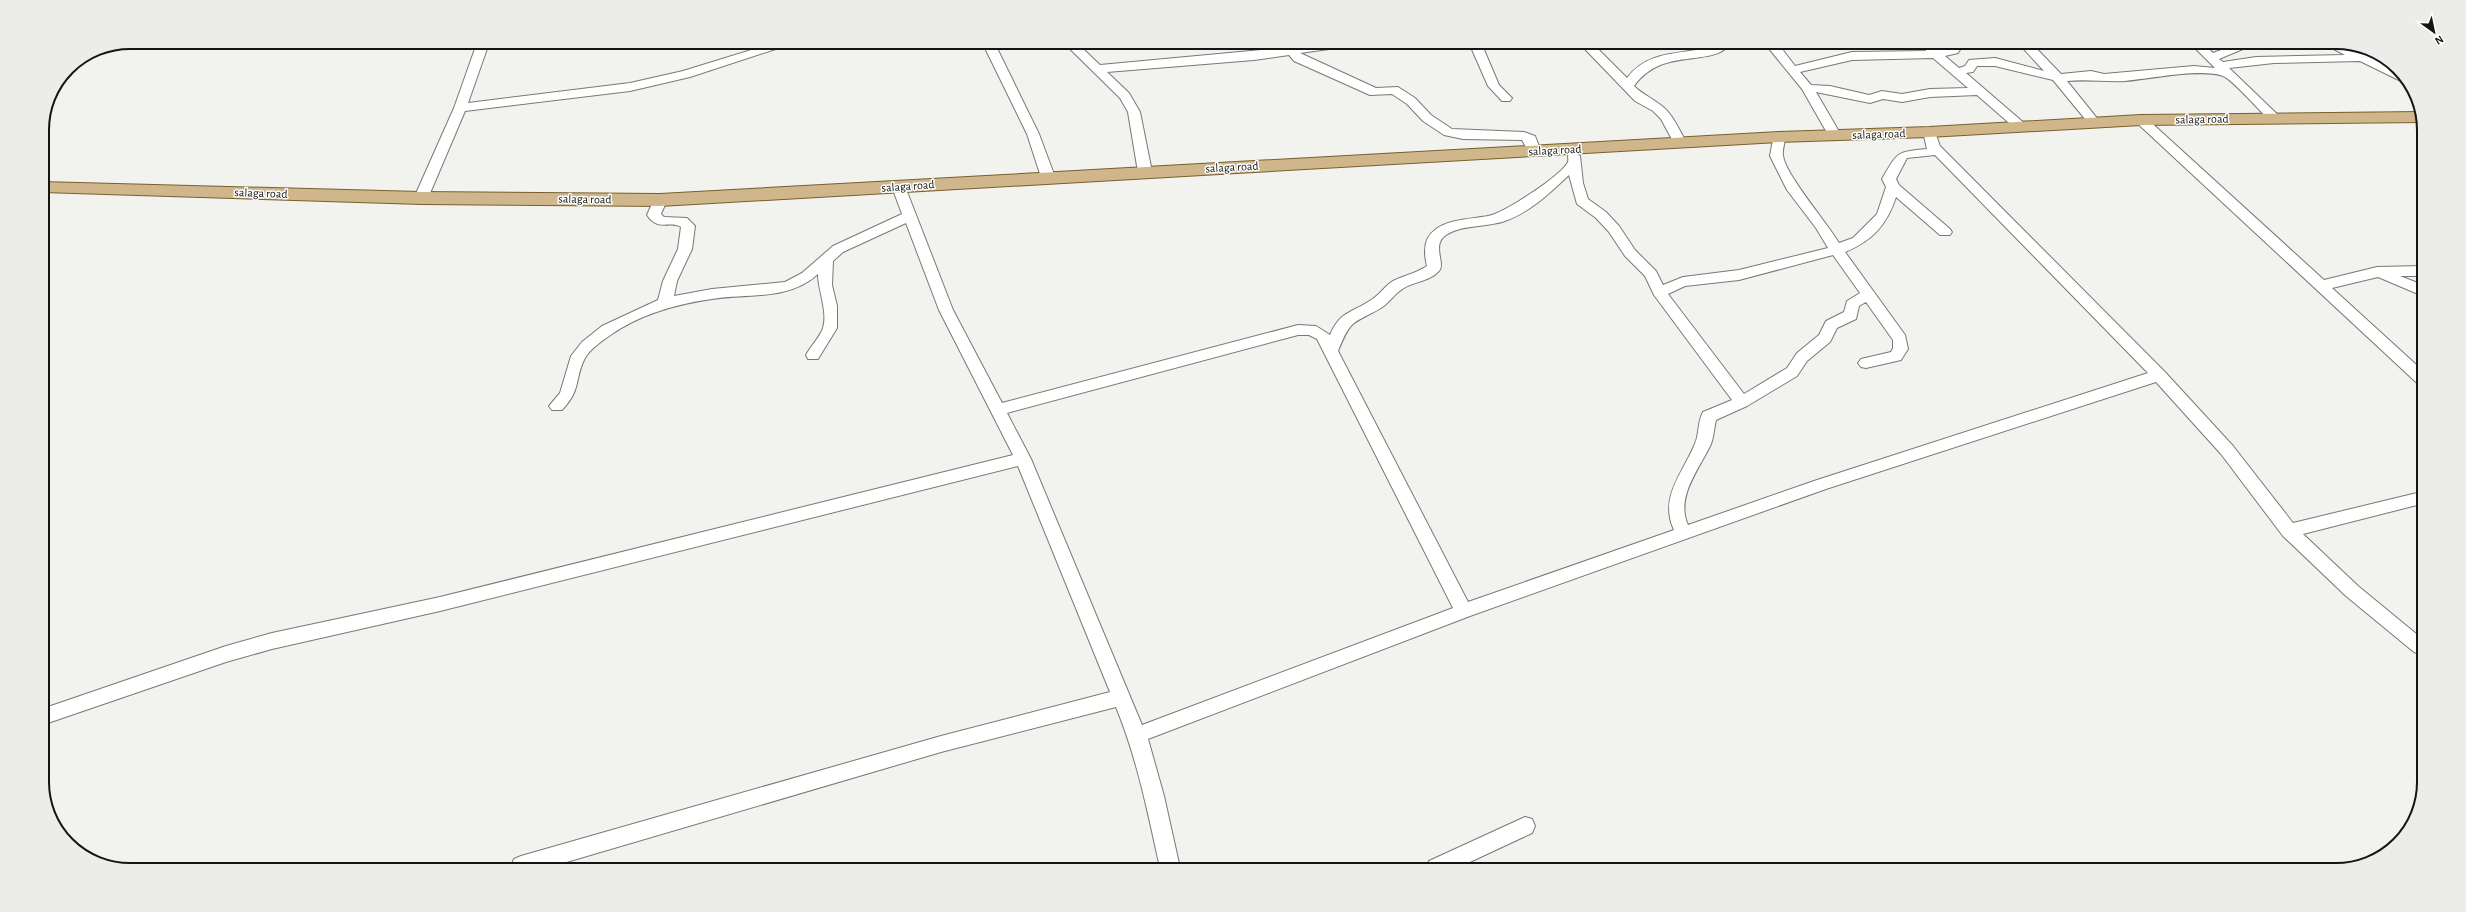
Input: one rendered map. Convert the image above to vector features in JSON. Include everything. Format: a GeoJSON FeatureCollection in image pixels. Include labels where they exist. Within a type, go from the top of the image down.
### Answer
{"type":"FeatureCollection","features":[{"type":"Feature","properties":{"kind":"main road","name":"salaga road"},"geometry":{"type":"LineString","coordinates":[[49,187],[421,198],[660,200],[1048,177],[1535,151],[1574,155],[1680,142],[1779,137],[1835,135],[1931,140],[2020,126],[2094,122],[2141,120],[2415,117]]}},
{"type":"Feature","properties":{"kind":"street"},"geometry":{"type":"LineString","coordinates":[[421,198],[460,108],[481,49]]}},
{"type":"Feature","properties":{"kind":"street"},"geometry":{"type":"LineString","coordinates":[[460,108],[630,88],[686,74],[768,49]]}},
{"type":"Feature","properties":{"kind":"street"},"geometry":{"type":"LineString","coordinates":[[992,49],[1033,134],[1048,177]]}},
{"type":"Feature","properties":{"kind":"street"},"geometry":{"type":"LineString","coordinates":[[1077,49],[1125,96],[1134,112],[1144,172]]}},
{"type":"Feature","properties":{"kind":"street"},"geometry":{"type":"LineString","coordinates":[[1097,69],[1280,49]]}},
{"type":"Feature","properties":{"kind":"street"},"geometry":{"type":"LineString","coordinates":[[1290,49],[1307,63],[1374,92],[1394,90],[1411,101],[1427,118],[1448,132],[1463,135],[1524,136],[1530,138],[1535,151]]}},
{"type":"Feature","properties":{"kind":"street"},"geometry":{"type":"LineString","coordinates":[[1478,49],[1494,86],[1506,98]]}},
{"type":"Feature","properties":{"kind":"street"},"geometry":{"type":"LineString","coordinates":[[1591,49],[1627,86],[1666,117],[1680,142]]}},
{"type":"Feature","properties":{"kind":"street"},"geometry":{"type":"LineString","coordinates":[[1627,86],[1634,75],[1656,60],[1679,54],[1706,53],[1715,49]]}},
{"type":"Feature","properties":{"kind":"street"},"geometry":{"type":"LineString","coordinates":[[1776,49],[1807,88],[1835,135]]}},
{"type":"Feature","properties":{"kind":"street"},"geometry":{"type":"LineString","coordinates":[[1794,70],[1824,61],[1852,56],[1954,49]]}},
{"type":"Feature","properties":{"kind":"street"},"geometry":{"type":"LineString","coordinates":[[2030,49],[2058,78],[2094,122]]}},
{"type":"Feature","properties":{"kind":"street"},"geometry":{"type":"LineString","coordinates":[[2202,49],[2274,118]]}},
{"type":"Feature","properties":{"kind":"street"},"geometry":{"type":"LineString","coordinates":[[2211,58],[2236,49]]}},
{"type":"Feature","properties":{"kind":"street"},"geometry":{"type":"LineString","coordinates":[[2341,49],[2362,57],[2394,75]]}},
{"type":"Feature","properties":{"kind":"street"},"geometry":{"type":"LineString","coordinates":[[1932,50],[2020,126]]}},
{"type":"Feature","properties":{"kind":"street"},"geometry":{"type":"LineString","coordinates":[[1956,72],[1969,69],[1973,63],[1995,62],[2058,78],[2091,75],[2104,78],[2194,70],[2225,70],[2266,59],[2329,60],[2362,57]]}},
{"type":"Feature","properties":{"kind":"street"},"geometry":{"type":"LineString","coordinates":[[1807,88],[1830,90],[1870,99],[1882,95],[1902,98],[1930,93],[1981,91]]}},
{"type":"Feature","properties":{"kind":"street"},"geometry":{"type":"LineString","coordinates":[[2141,120],[2417,374]]}},
{"type":"Feature","properties":{"kind":"street"},"geometry":{"type":"LineString","coordinates":[[1779,137],[1776,156],[1794,190],[1822,226],[1836,250],[1900,339],[1901,348],[1896,356],[1866,363]]}},
{"type":"Feature","properties":{"kind":"street"},"geometry":{"type":"LineString","coordinates":[[1931,140],[1931,152],[1903,155],[1888,179],[1894,187],[1945,232]]}},
{"type":"Feature","properties":{"kind":"street"},"geometry":{"type":"LineString","coordinates":[[1931,140],[2159,375],[2227,450],[2289,531],[2352,591],[2417,645]]}},
{"type":"Feature","properties":{"kind":"street"},"geometry":{"type":"LineString","coordinates":[[1574,155],[1576,183],[1582,201],[1601,215],[1614,229],[1630,253],[1652,274],[1659,292],[1742,402]]}},
{"type":"Feature","properties":{"kind":"street"},"geometry":{"type":"LineString","coordinates":[[1330,352],[1341,325],[1354,314],[1376,304],[1399,284],[1420,277],[1434,268],[1431,258],[1433,241],[1440,232],[1504,216],[1541,194],[1574,155]]}},
{"type":"Feature","properties":{"kind":"street"},"geometry":{"type":"LineString","coordinates":[[899,187],[946,310],[1023,459],[1122,697],[1137,735],[1154,796],[1169,863]]}},
{"type":"Feature","properties":{"kind":"street"},"geometry":{"type":"LineString","coordinates":[[1659,292],[1683,282],[1739,274],[1836,250],[1858,241],[1883,216],[1894,187]]}},
{"type":"Feature","properties":{"kind":"street"},"geometry":{"type":"LineString","coordinates":[[660,200],[654,214],[661,221],[677,221],[688,226],[685,249],[670,281],[665,303]]}},
{"type":"Feature","properties":{"kind":"street"},"geometry":{"type":"LineString","coordinates":[[557,406],[567,395],[578,356],[587,346],[607,330],[631,316],[665,303],[712,294],[788,287],[807,276],[838,249],[870,236],[909,216]]}},
{"type":"Feature","properties":{"kind":"street"},"geometry":{"type":"LineString","coordinates":[[813,355],[830,328],[830,306],[825,285],[826,261]]}},
{"type":"Feature","properties":{"kind":"street"},"geometry":{"type":"LineString","coordinates":[[2320,286],[2377,272],[2417,271]]}},
{"type":"Feature","properties":{"kind":"street"},"geometry":{"type":"LineString","coordinates":[[2377,272],[2417,289]]}},
{"type":"Feature","properties":{"kind":"street"},"geometry":{"type":"LineString","coordinates":[[1684,533],[1677,522],[1676,512],[1684,478],[1704,441],[1705,424],[1709,416],[1742,402],[1792,372],[1802,357],[1825,338],[1831,325],[1851,315],[1852,304],[1868,295]]}},
{"type":"Feature","properties":{"kind":"street"},"geometry":{"type":"LineString","coordinates":[[999,410],[1298,330],[1311,330],[1323,336],[1464,611]]}},
{"type":"Feature","properties":{"kind":"street"},"geometry":{"type":"LineString","coordinates":[[1137,735],[1464,611],[1684,533],[1820,486],[2159,375]]}},
{"type":"Feature","properties":{"kind":"street"},"geometry":{"type":"LineString","coordinates":[[49,715],[226,654],[272,641],[464,599],[1023,459]]}},
{"type":"Feature","properties":{"kind":"street"},"geometry":{"type":"LineString","coordinates":[[2289,531],[2417,499]]}},
{"type":"Feature","properties":{"kind":"street"},"geometry":{"type":"LineString","coordinates":[[531,863],[941,744],[1122,697]]}},
{"type":"Feature","properties":{"kind":"street"},"geometry":{"type":"LineString","coordinates":[[1447,863],[1525,826]]}}]}
